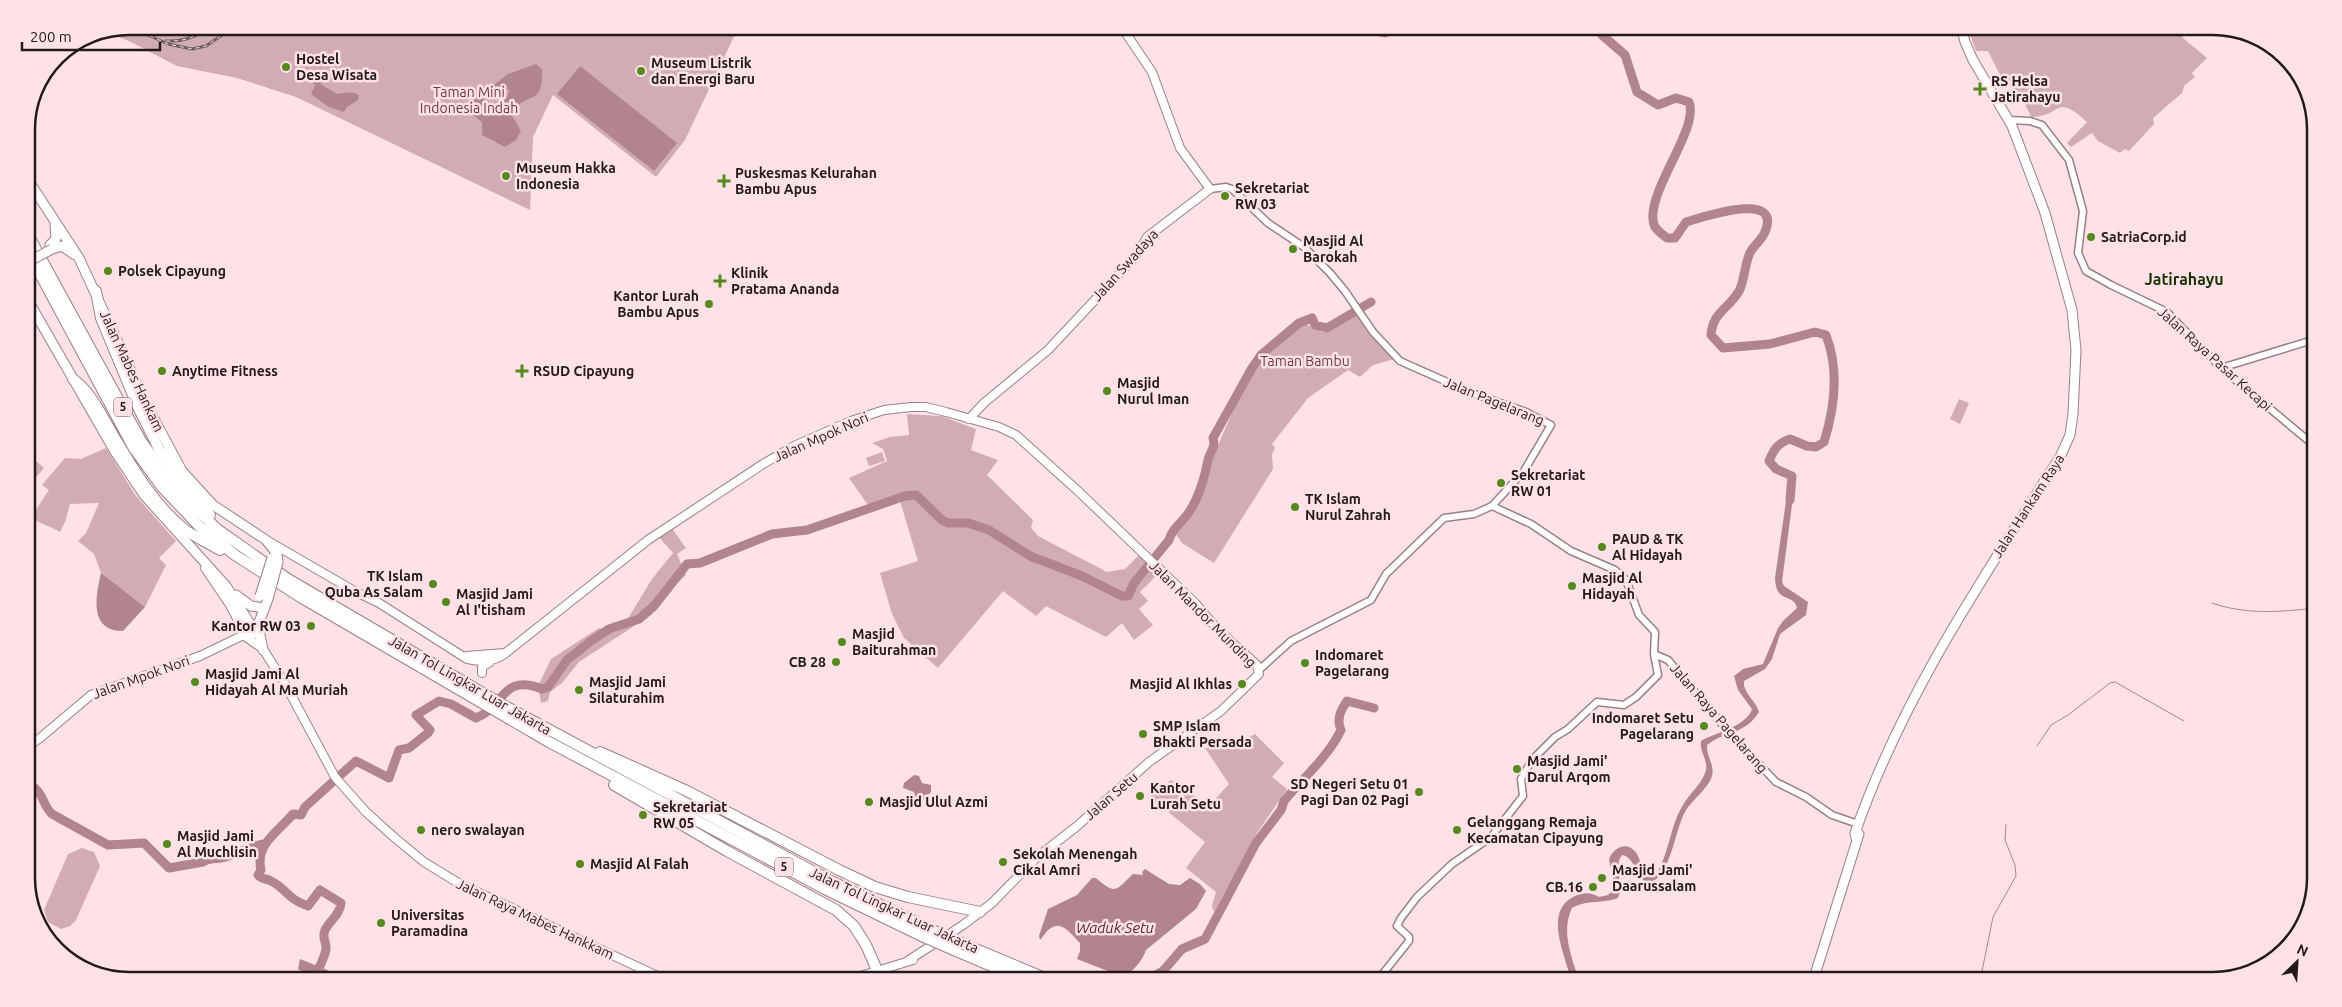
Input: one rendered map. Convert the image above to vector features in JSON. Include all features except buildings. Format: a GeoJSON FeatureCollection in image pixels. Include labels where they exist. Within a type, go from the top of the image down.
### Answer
{"type":"FeatureCollection","features":[{"type":"Feature","properties":{"kind":"highway","name":"Jalan Tol Lingkar Luar Jakarta"},"geometry":{"type":"LineString","coordinates":[[35,248],[142,441],[158,466],[190,504],[224,533],[288,579],[487,701]]}},
{"type":"Feature","properties":{"kind":"highway","name":"Jalan Tol Lingkar Luar Jakarta"},"geometry":{"type":"LineString","coordinates":[[35,265],[138,455],[180,508],[200,527],[236,555],[302,598],[503,710],[548,742],[826,889],[926,932],[966,945],[1030,972]]}},
{"type":"Feature","properties":{"kind":"highway"},"geometry":{"type":"LineString","coordinates":[[96,292],[101,318],[138,407],[159,449],[180,480],[224,533]]}},
{"type":"Feature","properties":{"kind":"highway"},"geometry":{"type":"LineString","coordinates":[[73,379],[82,386],[91,398],[134,471],[168,514],[194,536],[220,550],[236,555]]}},
{"type":"Feature","properties":{"kind":"highway","name":"Jalan Tol Lingkar Luar Jakarta"},"geometry":{"type":"LineString","coordinates":[[503,710],[539,725],[926,932],[956,951],[1006,972]]}},
{"type":"Feature","properties":{"kind":"highway"},"geometry":{"type":"LineString","coordinates":[[539,725],[687,791],[875,887],[967,919],[980,912]]}},
{"type":"Feature","properties":{"kind":"highway"},"geometry":{"type":"LineString","coordinates":[[548,742],[582,766],[704,838],[836,910],[854,926],[866,945],[877,970]]}},
{"type":"Feature","properties":{"kind":"main road"},"geometry":{"type":"LineString","coordinates":[[1127,35],[1152,72],[1180,148],[1210,189]]}},
{"type":"Feature","properties":{"kind":"main road","name":"Jalan Hankam Raya"},"geometry":{"type":"LineString","coordinates":[[1856,838],[1855,833],[1865,802],[1899,726],[1943,643],[1998,551],[2060,457],[2071,430],[2076,350],[2072,310],[2044,208],[2013,122],[1973,60],[1963,35]]}},
{"type":"Feature","properties":{"kind":"main road","name":"Jalan Swadaya"},"geometry":{"type":"LineString","coordinates":[[969,419],[984,403],[1048,350],[1133,260],[1147,237],[1210,189]]}},
{"type":"Feature","properties":{"kind":"main road","name":"Jalan Mabes Hankam"},"geometry":{"type":"LineString","coordinates":[[35,190],[79,258],[135,381],[164,440],[186,476],[213,505],[297,558]]}},
{"type":"Feature","properties":{"kind":"main road"},"geometry":{"type":"LineString","coordinates":[[35,257],[51,247],[56,236],[54,218]]}},
{"type":"Feature","properties":{"kind":"main road"},"geometry":{"type":"LineString","coordinates":[[35,254],[51,247],[62,246],[79,258]]}},
{"type":"Feature","properties":{"kind":"main road"},"geometry":{"type":"LineString","coordinates":[[35,312],[114,450],[144,495],[226,586],[246,604],[261,607]]}},
{"type":"Feature","properties":{"kind":"main road","name":"Jalan Mpok Nori"},"geometry":{"type":"LineString","coordinates":[[482,673],[483,666],[502,655],[648,540],[716,493],[794,446],[851,421],[892,409],[926,408],[999,427],[1016,436],[1148,558]]}},
{"type":"Feature","properties":{"kind":"main road","name":"Jalan Mabes Hankam"},"geometry":{"type":"LineString","coordinates":[[266,540],[276,558]]}},
{"type":"Feature","properties":{"kind":"main road"},"geometry":{"type":"LineString","coordinates":[[196,554],[230,605],[241,634],[262,649]]}},
{"type":"Feature","properties":{"kind":"main road"},"geometry":{"type":"LineString","coordinates":[[254,626],[276,558],[297,558],[356,592],[365,601],[416,627],[457,656],[502,655]]}},
{"type":"Feature","properties":{"kind":"main road","name":"Jalan Mandor Munding"},"geometry":{"type":"LineString","coordinates":[[1148,558],[1195,603],[1259,670]]}},
{"type":"Feature","properties":{"kind":"main road"},"geometry":{"type":"LineString","coordinates":[[226,586],[254,626],[262,649]]}},
{"type":"Feature","properties":{"kind":"main road","name":"Jalan Mpok Nori"},"geometry":{"type":"LineString","coordinates":[[35,742],[91,695],[200,656],[254,626]]}},
{"type":"Feature","properties":{"kind":"main road","name":"Jalan Raya Mabes Hankkam"},"geometry":{"type":"LineString","coordinates":[[262,649],[284,682],[336,779],[366,812],[395,838],[424,862],[453,880],[649,972]]}},
{"type":"Feature","properties":{"kind":"main road","name":"Jalan Setu"},"geometry":{"type":"LineString","coordinates":[[980,912],[1001,896],[1036,858],[1076,827],[1150,762],[1227,706],[1255,680],[1259,670]]}},
{"type":"Feature","properties":{"kind":"main road","name":"Jalan Hankam Raya"},"geometry":{"type":"LineString","coordinates":[[1816,972],[1856,838],[1869,803],[1868,798]]}},
{"type":"Feature","properties":{"kind":"main road"},"geometry":{"type":"LineString","coordinates":[[871,972],[914,960],[933,951],[958,932],[967,919]]}},
{"type":"Feature","properties":{"kind":"street","name":"Jalan Raya Pasar Kecapi"},"geometry":{"type":"LineString","coordinates":[[2013,122],[2030,121],[2042,125],[2069,160],[2083,211],[2078,253],[2086,271],[2111,286],[2167,312],[2221,368],[2307,440]]}},
{"type":"Feature","properties":{"kind":"street","name":"Jalan Pagelarang"},"geometry":{"type":"LineString","coordinates":[[1210,189],[1226,187],[1232,189],[1273,226],[1304,247],[1330,273],[1381,342],[1400,361],[1472,393],[1526,412],[1551,425],[1524,471],[1492,506],[1479,512],[1444,518],[1386,574],[1371,600],[1291,641],[1259,670]]}},
{"type":"Feature","properties":{"kind":"street"},"geometry":{"type":"LineString","coordinates":[[2221,368],[2307,342]]}},
{"type":"Feature","properties":{"kind":"street"},"geometry":{"type":"LineString","coordinates":[[1384,972],[1409,941],[1409,938],[1397,926],[1400,918],[1417,897],[1452,864],[1491,838],[1523,796],[1521,779],[1535,757],[1597,702],[1624,705],[1658,676],[1654,654],[1655,632],[1640,615],[1626,580],[1612,568],[1571,551],[1531,524],[1492,506]]}},
{"type":"Feature","properties":{"kind":"street","name":"Jalan Raya Pagelarang"},"geometry":{"type":"LineString","coordinates":[[1654,654],[1668,660],[1733,737],[1780,785],[1806,797],[1832,815],[1858,824]]}},
{"type":"Feature","properties":{"kind":"green space","name":"Taman Mini Indonesia Indah"},"geometry":{"type":"Polygon","coordinates":[[[735,35],[685,140],[656,177],[553,95],[533,137],[530,210],[296,97],[237,78],[177,66],[116,36],[735,35]]]}},
{"type":"Feature","properties":{"kind":"green space"},"geometry":{"type":"Polygon","coordinates":[[[1970,35],[2182,35],[2183,38],[2207,58],[2192,73],[2195,77],[2184,86],[2182,93],[2153,118],[2154,124],[2129,151],[2125,149],[2120,153],[2098,141],[2092,133],[2071,147],[2067,143],[2087,122],[2077,113],[2063,107],[2048,114],[2031,117],[2021,95],[2002,79],[1988,51],[1976,51],[1970,35]]]}},
{"type":"Feature","properties":{"kind":"green space","name":"Taman Bambu"},"geometry":{"type":"Polygon","coordinates":[[[1356,310],[1394,359],[1373,365],[1360,377],[1348,370],[1308,398],[1272,444],[1275,448],[1272,454],[1273,469],[1214,563],[1182,543],[1175,533],[1186,519],[1239,397],[1265,350],[1303,323],[1323,332],[1356,310]]]}},
{"type":"Feature","properties":{"kind":"green space"},"geometry":{"type":"Polygon","coordinates":[[[1959,399],[1969,403],[1960,424],[1950,419],[1959,399]]]}},
{"type":"Feature","properties":{"kind":"green space"},"geometry":{"type":"Polygon","coordinates":[[[907,414],[941,416],[976,429],[971,450],[998,460],[987,475],[1033,520],[1031,528],[1038,536],[1107,572],[1125,569],[1139,555],[1158,574],[1140,592],[1148,601],[1139,609],[1153,625],[1134,640],[1122,623],[1106,637],[1046,606],[1036,616],[1003,591],[938,668],[904,638],[892,614],[880,573],[918,561],[900,501],[870,508],[849,478],[887,461],[883,449],[872,443],[890,437],[909,435],[907,414]]]}},
{"type":"Feature","properties":{"kind":"green space"},"geometry":{"type":"Polygon","coordinates":[[[106,448],[136,496],[176,541],[159,558],[166,565],[145,607],[101,573],[94,554],[78,541],[86,533],[99,503],[70,504],[60,532],[35,519],[35,511],[49,490],[42,485],[65,458],[81,459],[106,448]]]}},
{"type":"Feature","properties":{"kind":"green space"},"geometry":{"type":"Polygon","coordinates":[[[882,452],[885,461],[869,466],[866,458],[882,452]]]}},
{"type":"Feature","properties":{"kind":"green space"},"geometry":{"type":"Polygon","coordinates":[[[35,460],[44,468],[35,479],[35,460]]]}},
{"type":"Feature","properties":{"kind":"green space"},"geometry":{"type":"Polygon","coordinates":[[[671,527],[686,548],[677,554],[686,575],[675,585],[651,615],[579,662],[562,683],[550,692],[548,701],[541,703],[538,686],[551,659],[599,628],[605,630],[627,620],[652,579],[673,553],[658,536],[671,527]]]}},
{"type":"Feature","properties":{"kind":"green space"},"geometry":{"type":"Polygon","coordinates":[[[1255,734],[1284,763],[1272,777],[1287,789],[1257,833],[1214,912],[1212,906],[1216,892],[1186,868],[1205,842],[1150,797],[1171,780],[1209,806],[1229,784],[1205,748],[1229,748],[1255,734]]]}},
{"type":"Feature","properties":{"kind":"green space"},"geometry":{"type":"Polygon","coordinates":[[[82,848],[94,852],[100,866],[76,920],[70,926],[61,929],[48,922],[44,910],[68,854],[82,848]]]}},
{"type":"Feature","properties":{"kind":"water"},"geometry":{"type":"Polygon","coordinates":[[[536,64],[542,69],[540,90],[532,98],[522,102],[511,114],[521,131],[516,140],[505,147],[482,135],[482,122],[472,114],[468,107],[470,100],[477,93],[483,96],[484,107],[499,103],[508,95],[509,90],[504,88],[484,91],[478,89],[495,84],[508,74],[536,64]]]}},
{"type":"Feature","properties":{"kind":"water"},"geometry":{"type":"Polygon","coordinates":[[[580,66],[677,143],[654,171],[557,94],[580,66]]]}},
{"type":"Feature","properties":{"kind":"water"},"geometry":{"type":"Polygon","coordinates":[[[314,76],[322,85],[337,94],[351,93],[359,95],[358,100],[347,107],[344,112],[329,107],[311,94],[315,86],[312,79],[314,76]]]}},
{"type":"Feature","properties":{"kind":"water"},"geometry":{"type":"Polygon","coordinates":[[[1788,487],[1794,489],[1782,582],[1784,586],[1808,602],[1806,615],[1780,634],[1772,659],[1765,669],[1744,681],[1744,686],[1759,712],[1754,719],[1741,729],[1714,740],[1707,745],[1713,772],[1712,776],[1686,810],[1662,872],[1655,880],[1647,884],[1630,859],[1622,855],[1618,864],[1620,893],[1618,898],[1584,903],[1572,908],[1567,925],[1567,934],[1576,972],[1569,972],[1559,936],[1558,924],[1559,913],[1564,904],[1580,894],[1589,893],[1599,897],[1608,895],[1615,888],[1609,859],[1618,848],[1630,847],[1637,854],[1645,873],[1654,877],[1663,860],[1678,814],[1686,800],[1702,780],[1706,770],[1701,741],[1737,725],[1749,715],[1752,709],[1738,690],[1734,676],[1743,669],[1763,664],[1778,628],[1797,608],[1792,600],[1778,592],[1775,578],[1788,487]]]}},
{"type":"Feature","properties":{"kind":"water"},"geometry":{"type":"Polygon","coordinates":[[[101,573],[145,607],[123,631],[104,625],[99,618],[97,591],[101,573]]]}},
{"type":"Feature","properties":{"kind":"water"},"geometry":{"type":"Polygon","coordinates":[[[914,775],[919,776],[922,783],[931,785],[931,792],[922,801],[916,799],[914,792],[903,788],[904,783],[914,775]]]}},
{"type":"Feature","properties":{"kind":"water","name":"Waduk Setu"},"geometry":{"type":"Polygon","coordinates":[[[1145,869],[1169,884],[1180,885],[1190,878],[1200,884],[1206,891],[1196,909],[1146,950],[1140,962],[1130,972],[1110,972],[1077,959],[1080,943],[1063,927],[1055,926],[1051,928],[1040,940],[1039,936],[1048,909],[1077,895],[1092,878],[1096,878],[1108,887],[1115,889],[1133,874],[1143,875],[1142,872],[1145,869]]]}},
{"type":"Feature","properties":{"kind":"water"},"geometry":{"type":"Polygon","coordinates":[[[300,959],[332,972],[303,972],[298,969],[300,959]]]}},
{"type":"Feature","properties":{"kind":"waterway"},"geometry":{"type":"LineString","coordinates":[[1602,35],[1625,55],[1637,92],[1658,105],[1676,98],[1689,102],[1690,114],[1687,128],[1657,196],[1653,212],[1656,229],[1667,238],[1675,238],[1686,222],[1738,209],[1752,209],[1762,212],[1767,219],[1765,232],[1749,255],[1739,291],[1718,315],[1712,327],[1711,335],[1723,348],[1770,344],[1815,332],[1826,335],[1833,361],[1834,388],[1831,415],[1824,442],[1816,447],[1807,446],[1790,439],[1782,442],[1777,447],[1769,461],[1776,469],[1792,476],[1790,500]]}},
{"type":"Feature","properties":{"kind":"waterway"},"geometry":{"type":"LineString","coordinates":[[317,972],[326,950],[324,932],[339,911],[341,903],[320,890],[308,906],[296,900],[276,884],[258,875],[261,870],[261,853],[269,839],[293,814],[301,815],[305,807],[356,761],[389,778],[399,750],[409,748],[430,730],[416,715],[439,701],[451,704],[476,718],[493,707],[504,693],[511,688],[518,685],[529,685],[542,689],[548,687],[567,660],[591,641],[609,629],[639,619],[654,606],[687,564],[700,563],[772,534],[807,530],[905,496],[916,495],[942,520],[948,523],[968,523],[989,530],[1030,556],[1082,576],[1122,596],[1128,596],[1134,583],[1191,509],[1203,481],[1213,447],[1213,438],[1261,355],[1299,323],[1312,318],[1315,325],[1327,328],[1371,302]]}},
{"type":"Feature","properties":{"kind":"waterway"},"geometry":{"type":"LineString","coordinates":[[2212,603],[2225,607],[2263,612],[2307,609]]}},
{"type":"Feature","properties":{"kind":"waterway"},"geometry":{"type":"LineString","coordinates":[[2037,746],[2051,725],[2068,715],[2110,683],[2115,682],[2184,721]]}},
{"type":"Feature","properties":{"kind":"waterway"},"geometry":{"type":"LineString","coordinates":[[1161,972],[1182,949],[1205,939],[1256,843],[1281,810],[1284,801],[1323,758],[1336,740],[1341,730],[1340,715],[1347,701],[1374,708]]}},
{"type":"Feature","properties":{"kind":"waterway"},"geometry":{"type":"LineString","coordinates":[[35,788],[52,814],[108,845],[144,843],[169,868],[203,862]]}},
{"type":"Feature","properties":{"kind":"waterway"},"geometry":{"type":"LineString","coordinates":[[1982,972],[1993,917],[2016,876],[2015,865],[2005,840],[2006,824]]}},
{"type":"Feature","properties":{"kind":"waterway"},"geometry":{"type":"LineString","coordinates":[[205,861],[227,857],[264,844]]}},
{"type":"Feature","properties":{"kind":"railway"},"geometry":{"type":"LineString","coordinates":[[148,35],[168,44],[192,49],[206,46],[222,35]]}},
{"type":"Feature","properties":{"kind":"railway"},"geometry":{"type":"LineString","coordinates":[[166,41],[178,41],[196,35]]}},
{"type":"Feature","properties":{"kind":"place","name":"Hostel Desa Wisata"},"geometry":{"type":"Point","coordinates":[286,67]}},
{"type":"Feature","properties":{"kind":"place","name":"Museum Listrik dan Energi Baru"},"geometry":{"type":"Point","coordinates":[641,71]}},
{"type":"Feature","properties":{"kind":"place","name":"RS Helsa Jatirahayu"},"geometry":{"type":"Point","coordinates":[1980,89]}},
{"type":"Feature","properties":{"kind":"place","name":"Museum Hakka Indonesia"},"geometry":{"type":"Point","coordinates":[506,176]}},
{"type":"Feature","properties":{"kind":"place","name":"Puskesmas Kelurahan Bambu Apus"},"geometry":{"type":"Point","coordinates":[724,181]}},
{"type":"Feature","properties":{"kind":"place","name":"Sekretariat RW 03"},"geometry":{"type":"Point","coordinates":[1225,196]}},
{"type":"Feature","properties":{"kind":"place","name":"SatriaCorp.id"},"geometry":{"type":"Point","coordinates":[2091,237]}},
{"type":"Feature","properties":{"kind":"place","name":"Masjid Al Barokah"},"geometry":{"type":"Point","coordinates":[1293,249]}},
{"type":"Feature","properties":{"kind":"place","name":"Polsek Cipayung"},"geometry":{"type":"Point","coordinates":[108,271]}},
{"type":"Feature","properties":{"kind":"place","name":"Klinik Pratama Ananda"},"geometry":{"type":"Point","coordinates":[720,281]}},
{"type":"Feature","properties":{"kind":"place","name":"Kantor Lurah Bambu Apus"},"geometry":{"type":"Point","coordinates":[709,304]}},
{"type":"Feature","properties":{"kind":"place","name":"Anytime Fitness"},"geometry":{"type":"Point","coordinates":[162,371]}},
{"type":"Feature","properties":{"kind":"place","name":"RSUD Cipayung"},"geometry":{"type":"Point","coordinates":[522,371]}},
{"type":"Feature","properties":{"kind":"place","name":"Masjid Nurul Iman"},"geometry":{"type":"Point","coordinates":[1107,391]}},
{"type":"Feature","properties":{"kind":"place","name":"Sekretariat RW 01"},"geometry":{"type":"Point","coordinates":[1501,483]}},
{"type":"Feature","properties":{"kind":"place","name":"TK Islam Nurul Zahrah"},"geometry":{"type":"Point","coordinates":[1295,507]}},
{"type":"Feature","properties":{"kind":"place","name":"PAUD & TK Al Hidayah"},"geometry":{"type":"Point","coordinates":[1602,547]}},
{"type":"Feature","properties":{"kind":"place","name":"TK Islam Quba As Salam"},"geometry":{"type":"Point","coordinates":[433,584]}},
{"type":"Feature","properties":{"kind":"place","name":"Masjid Al Hidayah"},"geometry":{"type":"Point","coordinates":[1572,586]}},
{"type":"Feature","properties":{"kind":"place","name":"Masjid Jami Al I'tisham"},"geometry":{"type":"Point","coordinates":[446,602]}},
{"type":"Feature","properties":{"kind":"place","name":"Kantor RW 03"},"geometry":{"type":"Point","coordinates":[311,626]}},
{"type":"Feature","properties":{"kind":"place","name":"Masjid Baiturahman"},"geometry":{"type":"Point","coordinates":[842,642]}},
{"type":"Feature","properties":{"kind":"place","name":"CB 28"},"geometry":{"type":"Point","coordinates":[836,662]}},
{"type":"Feature","properties":{"kind":"place","name":"Indomaret Pagelarang"},"geometry":{"type":"Point","coordinates":[1305,663]}},
{"type":"Feature","properties":{"kind":"place","name":"Masjid Jami Al Hidayah Al Ma Muriah"},"geometry":{"type":"Point","coordinates":[195,682]}},
{"type":"Feature","properties":{"kind":"place","name":"Masjid Al Ikhlas"},"geometry":{"type":"Point","coordinates":[1242,684]}},
{"type":"Feature","properties":{"kind":"place","name":"Masjid Jami Silaturahim"},"geometry":{"type":"Point","coordinates":[579,690]}},
{"type":"Feature","properties":{"kind":"place","name":"Indomaret Setu Pagelarang"},"geometry":{"type":"Point","coordinates":[1704,726]}},
{"type":"Feature","properties":{"kind":"place","name":"SMP Islam Bhakti Persada"},"geometry":{"type":"Point","coordinates":[1143,734]}},
{"type":"Feature","properties":{"kind":"place","name":"Masjid Jami' Darul Arqom"},"geometry":{"type":"Point","coordinates":[1517,769]}},
{"type":"Feature","properties":{"kind":"place","name":"SD Negeri Setu 01 Pagi Dan 02 Pagi"},"geometry":{"type":"Point","coordinates":[1419,792]}},
{"type":"Feature","properties":{"kind":"place","name":"Kantor Lurah Setu"},"geometry":{"type":"Point","coordinates":[1140,796]}},
{"type":"Feature","properties":{"kind":"place","name":"Masjid Ulul Azmi"},"geometry":{"type":"Point","coordinates":[869,802]}},
{"type":"Feature","properties":{"kind":"place","name":"Sekretariat RW 05"},"geometry":{"type":"Point","coordinates":[643,815]}},
{"type":"Feature","properties":{"kind":"place","name":"nero swalayan"},"geometry":{"type":"Point","coordinates":[421,830]}},
{"type":"Feature","properties":{"kind":"place","name":"Gelanggang Remaja Kecamatan Cipayung"},"geometry":{"type":"Point","coordinates":[1457,830]}},
{"type":"Feature","properties":{"kind":"place","name":"Masjid Jami Al Muchlisin"},"geometry":{"type":"Point","coordinates":[167,844]}},
{"type":"Feature","properties":{"kind":"place","name":"Sekolah Menengah Cikal Amri"},"geometry":{"type":"Point","coordinates":[1003,862]}},
{"type":"Feature","properties":{"kind":"place","name":"Masjid Al Falah"},"geometry":{"type":"Point","coordinates":[580,864]}},
{"type":"Feature","properties":{"kind":"place","name":"Masjid Jami' Daarussalam"},"geometry":{"type":"Point","coordinates":[1602,878]}},
{"type":"Feature","properties":{"kind":"place","name":"CB.16"},"geometry":{"type":"Point","coordinates":[1593,887]}},
{"type":"Feature","properties":{"kind":"place","name":"Universitas Paramadina"},"geometry":{"type":"Point","coordinates":[381,923]}},
{"type":"Feature","properties":{"kind":"district","name":"Jatirahayu"},"geometry":{"type":"Point","coordinates":[2184,279]}}]}
